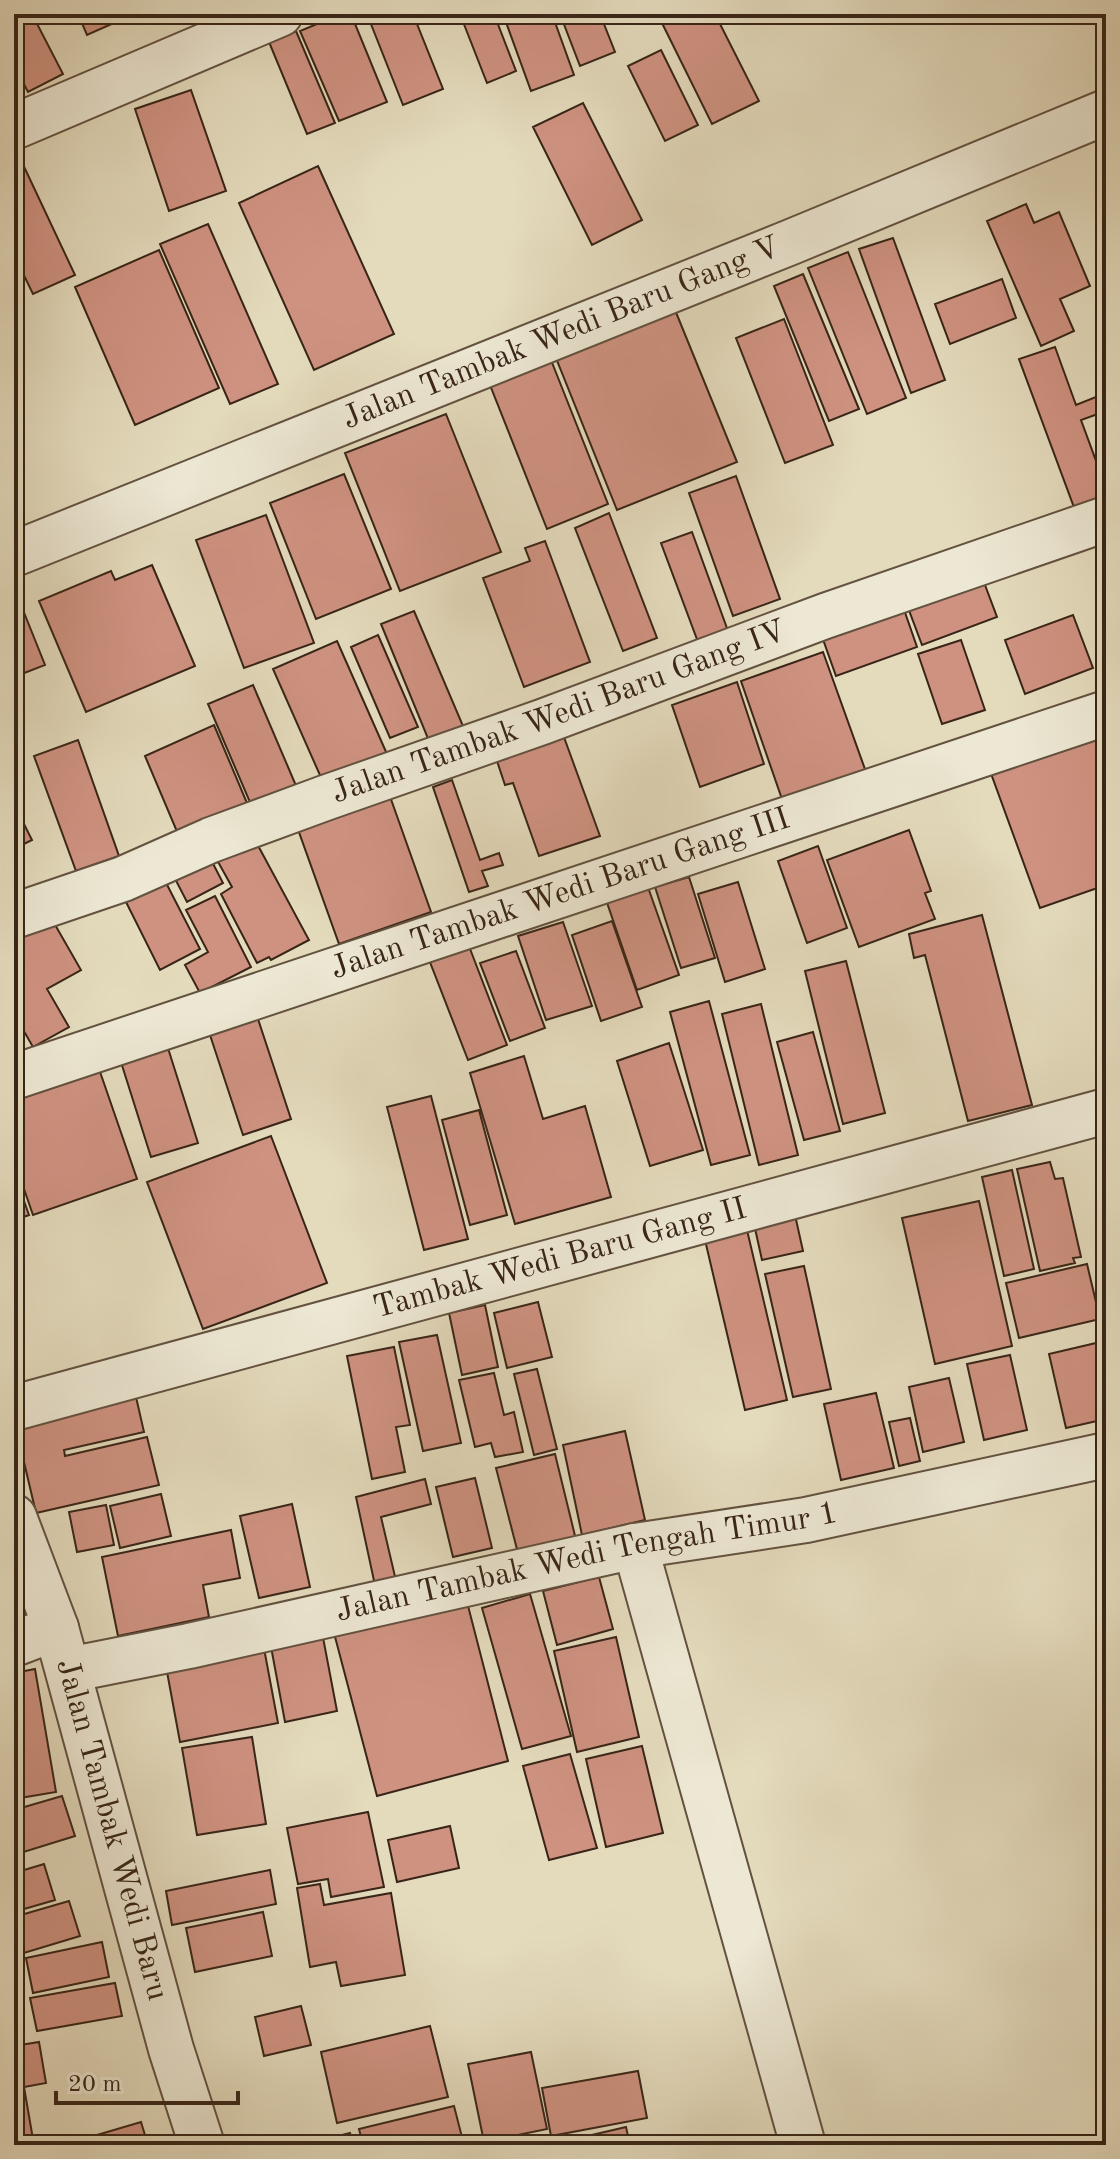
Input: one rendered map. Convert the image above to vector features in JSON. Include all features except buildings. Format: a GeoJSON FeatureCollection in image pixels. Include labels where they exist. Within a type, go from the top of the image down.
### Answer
{"type":"FeatureCollection","features":[{"type":"Feature","properties":{"kind":"street"},"geometry":{"type":"LineString","coordinates":[[14,127],[280,14]]}},
{"type":"Feature","properties":{"kind":"street","name":"Jalan Tambak Wedi Baru Gang V"},"geometry":{"type":"LineString","coordinates":[[14,554],[1106,112]]}},
{"type":"Feature","properties":{"kind":"street","name":"Jalan Tambak Wedi Baru Gang IV"},"geometry":{"type":"LineString","coordinates":[[14,916],[123,879],[211,840],[542,722],[825,616],[1106,519]]}},
{"type":"Feature","properties":{"kind":"street","name":"Jalan Tambak Wedi Baru Gang III"},"geometry":{"type":"LineString","coordinates":[[14,1077],[1106,713]]}},
{"type":"Feature","properties":{"kind":"street","name":"Tambak Wedi Baru Gang II"},"geometry":{"type":"LineString","coordinates":[[14,1408],[1106,1111]]}},
{"type":"Feature","properties":{"kind":"street","name":"Jalan Tambak Wedi Tengah Timur 1"},"geometry":{"type":"LineString","coordinates":[[68,1670],[189,1646],[635,1546],[806,1520],[1106,1455]]}},
{"type":"Feature","properties":{"kind":"street","name":"Jalan Tambak Wedi Baru"},"geometry":{"type":"LineString","coordinates":[[18,1537],[56,1628],[171,2049],[202,2145]]}},
{"type":"Feature","properties":{"kind":"street"},"geometry":{"type":"LineString","coordinates":[[635,1546],[803,2145]]}},
{"type":"Feature","properties":{"kind":"street"},"geometry":{"type":"LineString","coordinates":[[14,1644],[56,1628]]}}]}
